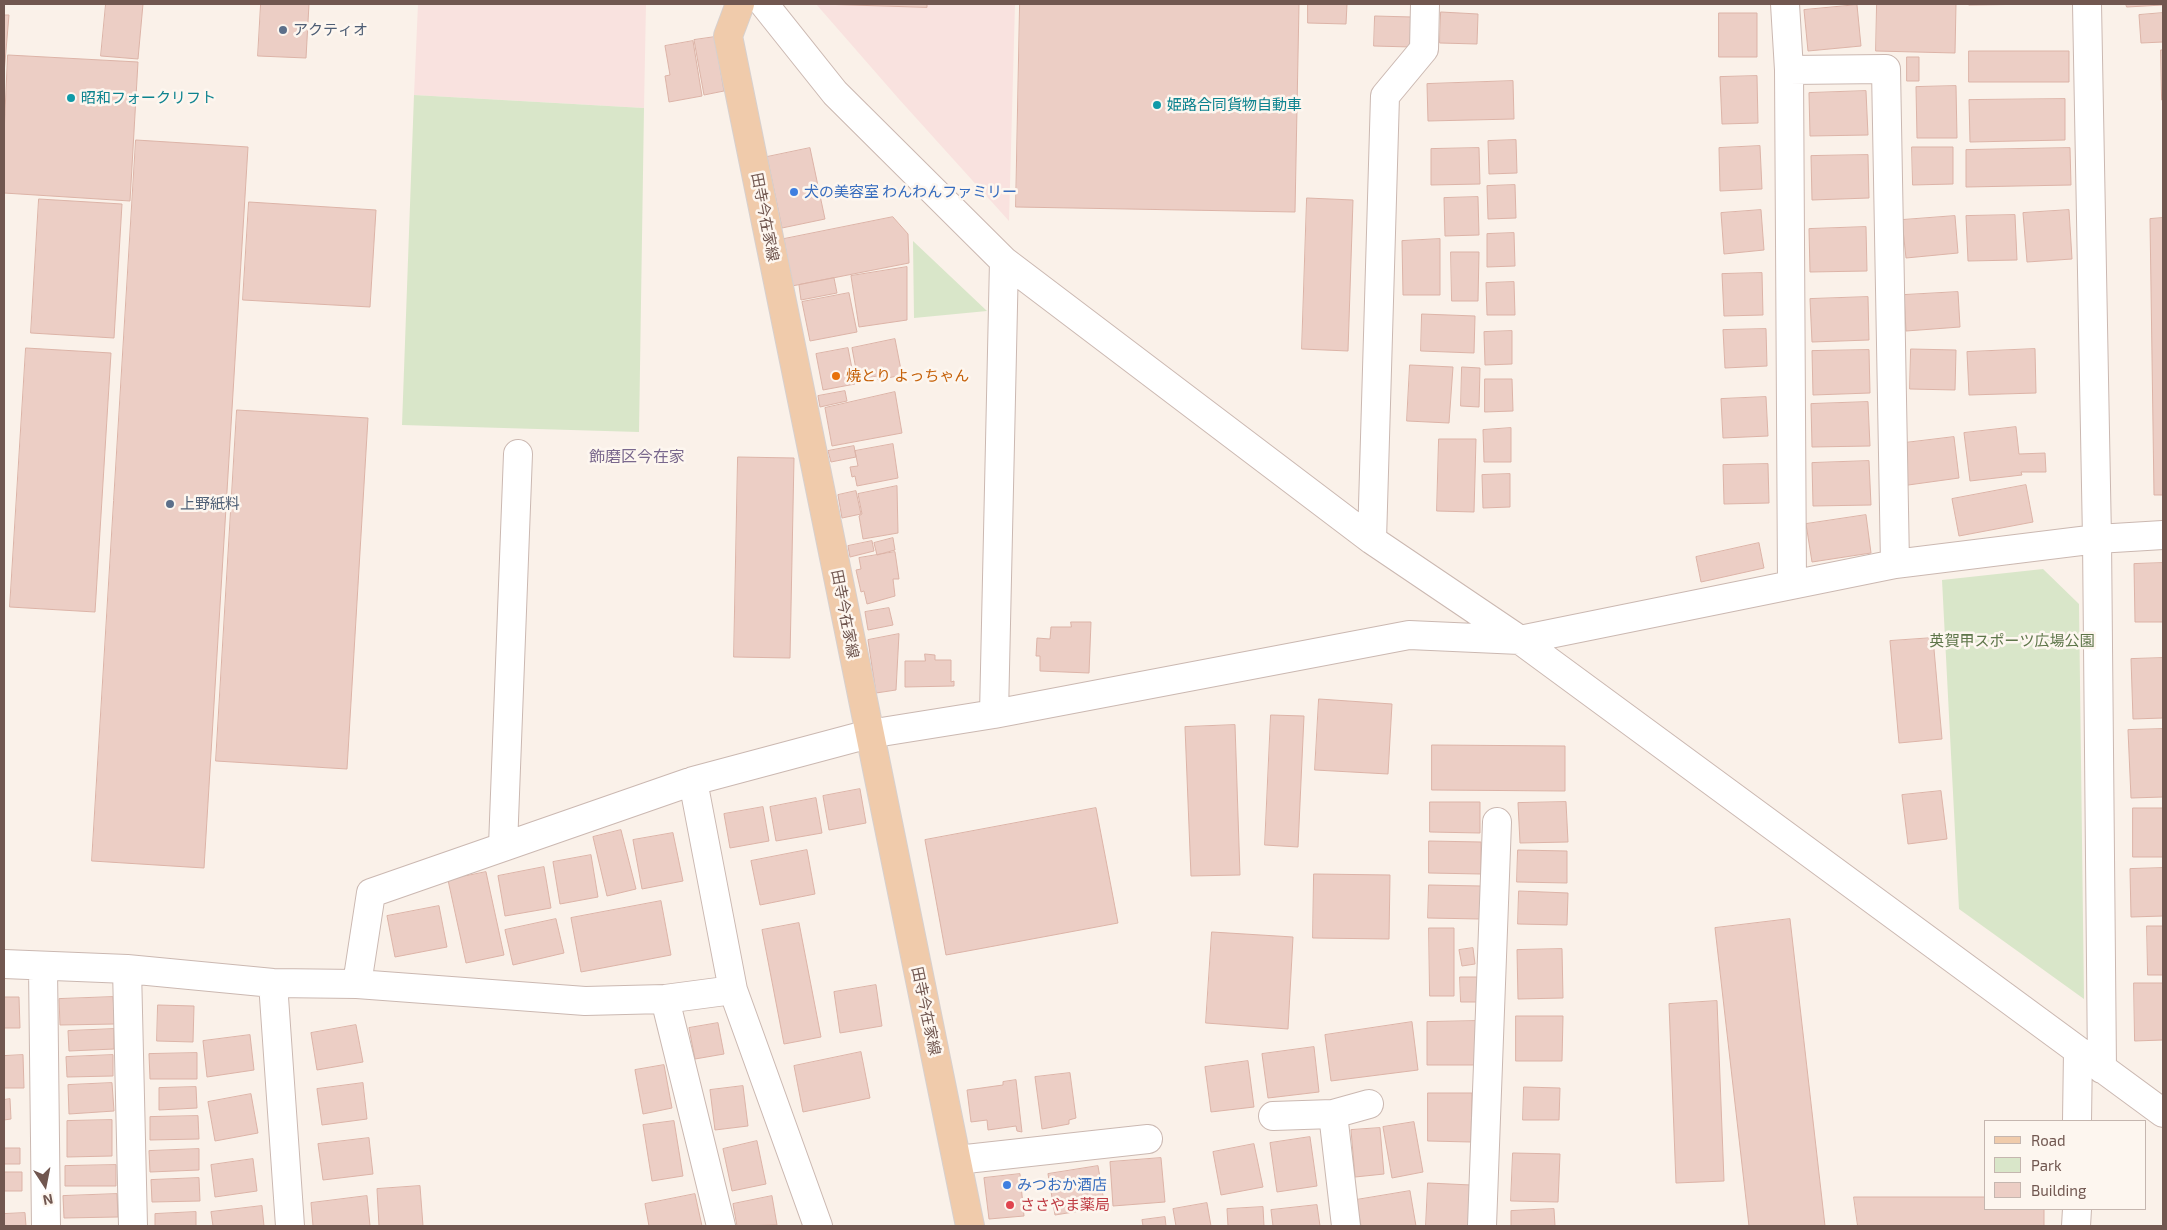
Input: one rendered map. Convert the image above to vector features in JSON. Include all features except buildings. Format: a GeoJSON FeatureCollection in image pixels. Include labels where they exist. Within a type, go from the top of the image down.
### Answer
{"type":"FeatureCollection","features":[{"type":"Feature","properties":{"kind":"main road","name":"田寺今在家線"},"geometry":{"type":"LineString","coordinates":[[740,4],[728,36],[970,1226]]}},
{"type":"Feature","properties":{"kind":"street"},"geometry":{"type":"LineString","coordinates":[[764,4],[835,93],[1004,261],[1372,540],[1520,640],[2163,1113]]}},
{"type":"Feature","properties":{"kind":"street"},"geometry":{"type":"LineString","coordinates":[[1372,540],[1385,96],[1424,49],[1425,4]]}},
{"type":"Feature","properties":{"kind":"street"},"geometry":{"type":"LineString","coordinates":[[1786,4],[1792,584]]}},
{"type":"Feature","properties":{"kind":"street"},"geometry":{"type":"LineString","coordinates":[[2087,4],[2097,539],[2102,1069]]}},
{"type":"Feature","properties":{"kind":"street"},"geometry":{"type":"LineString","coordinates":[[1788,70],[1886,69],[1895,564]]}},
{"type":"Feature","properties":{"kind":"street"},"geometry":{"type":"LineString","coordinates":[[994,714],[1004,261]]}},
{"type":"Feature","properties":{"kind":"street"},"geometry":{"type":"LineString","coordinates":[[503,846],[518,454]]}},
{"type":"Feature","properties":{"kind":"street"},"geometry":{"type":"LineString","coordinates":[[357,984],[371,893],[693,781],[869,734],[994,714],[1409,635],[1520,640],[1895,564],[2097,539],[2163,535]]}},
{"type":"Feature","properties":{"kind":"street"},"geometry":{"type":"LineString","coordinates":[[693,781],[733,990],[818,1226]]}},
{"type":"Feature","properties":{"kind":"street"},"geometry":{"type":"LineString","coordinates":[[1482,1226],[1497,822]]}},
{"type":"Feature","properties":{"kind":"street"},"geometry":{"type":"LineString","coordinates":[[4,964],[127,969],[273,983],[357,984],[585,1001],[665,999],[733,990]]}},
{"type":"Feature","properties":{"kind":"street"},"geometry":{"type":"LineString","coordinates":[[43,966],[46,1226]]}},
{"type":"Feature","properties":{"kind":"street"},"geometry":{"type":"LineString","coordinates":[[127,969],[133,1226]]}},
{"type":"Feature","properties":{"kind":"street"},"geometry":{"type":"LineString","coordinates":[[273,983],[290,1226]]}},
{"type":"Feature","properties":{"kind":"street"},"geometry":{"type":"LineString","coordinates":[[665,999],[721,1226]]}},
{"type":"Feature","properties":{"kind":"street"},"geometry":{"type":"LineString","coordinates":[[2077,1120],[2078,1051]]}},
{"type":"Feature","properties":{"kind":"street"},"geometry":{"type":"LineString","coordinates":[[1273,1116],[1333,1114],[1368,1104]]}},
{"type":"Feature","properties":{"kind":"street"},"geometry":{"type":"LineString","coordinates":[[1333,1114],[1346,1226]]}},
{"type":"Feature","properties":{"kind":"street"},"geometry":{"type":"LineString","coordinates":[[957,1160],[1148,1139]]}},
{"type":"Feature","properties":{"kind":"street"},"geometry":{"type":"LineString","coordinates":[[2076,1226],[2077,1210]]}},
{"type":"Feature","properties":{"kind":"shaded area"},"geometry":{"type":"Polygon","coordinates":[[[418,4],[646,4],[644,108],[414,95],[418,4]]]}},
{"type":"Feature","properties":{"kind":"shaded area"},"geometry":{"type":"Polygon","coordinates":[[[816,4],[1015,4],[1009,221],[898,98],[816,4]]]}},
{"type":"Feature","properties":{"kind":"green space"},"geometry":{"type":"Polygon","coordinates":[[[414,95],[644,108],[639,432],[402,425],[414,95]]]}},
{"type":"Feature","properties":{"kind":"green space"},"geometry":{"type":"Polygon","coordinates":[[[913,241],[987,311],[914,318],[913,241]]]}},
{"type":"Feature","properties":{"kind":"green space","name":"英賀甲スポーツ広場公園"},"geometry":{"type":"Polygon","coordinates":[[[2043,569],[2079,604],[2084,999],[1959,909],[1942,580],[2043,569]]]}},
{"type":"Feature","properties":{"kind":"place","name":"アクティオ"},"geometry":{"type":"Point","coordinates":[283,30]}},
{"type":"Feature","properties":{"kind":"place","name":"昭和フォークリフト"},"geometry":{"type":"Point","coordinates":[71,98]}},
{"type":"Feature","properties":{"kind":"place","name":"姫路合同貨物自動車"},"geometry":{"type":"Point","coordinates":[1157,105]}},
{"type":"Feature","properties":{"kind":"place","name":"犬の美容室 わんわんファミリー"},"geometry":{"type":"Point","coordinates":[794,192]}},
{"type":"Feature","properties":{"kind":"place","name":"焼とり よっちゃん"},"geometry":{"type":"Point","coordinates":[836,376]}},
{"type":"Feature","properties":{"kind":"place","name":"上野紙料"},"geometry":{"type":"Point","coordinates":[170,504]}},
{"type":"Feature","properties":{"kind":"place","name":"みつおか酒店"},"geometry":{"type":"Point","coordinates":[1007,1185]}},
{"type":"Feature","properties":{"kind":"place","name":"ささやま薬局"},"geometry":{"type":"Point","coordinates":[1010,1205]}},
{"type":"Feature","properties":{"kind":"district","name":"飾磨区今在家"},"geometry":{"type":"Point","coordinates":[637,457]}}]}
